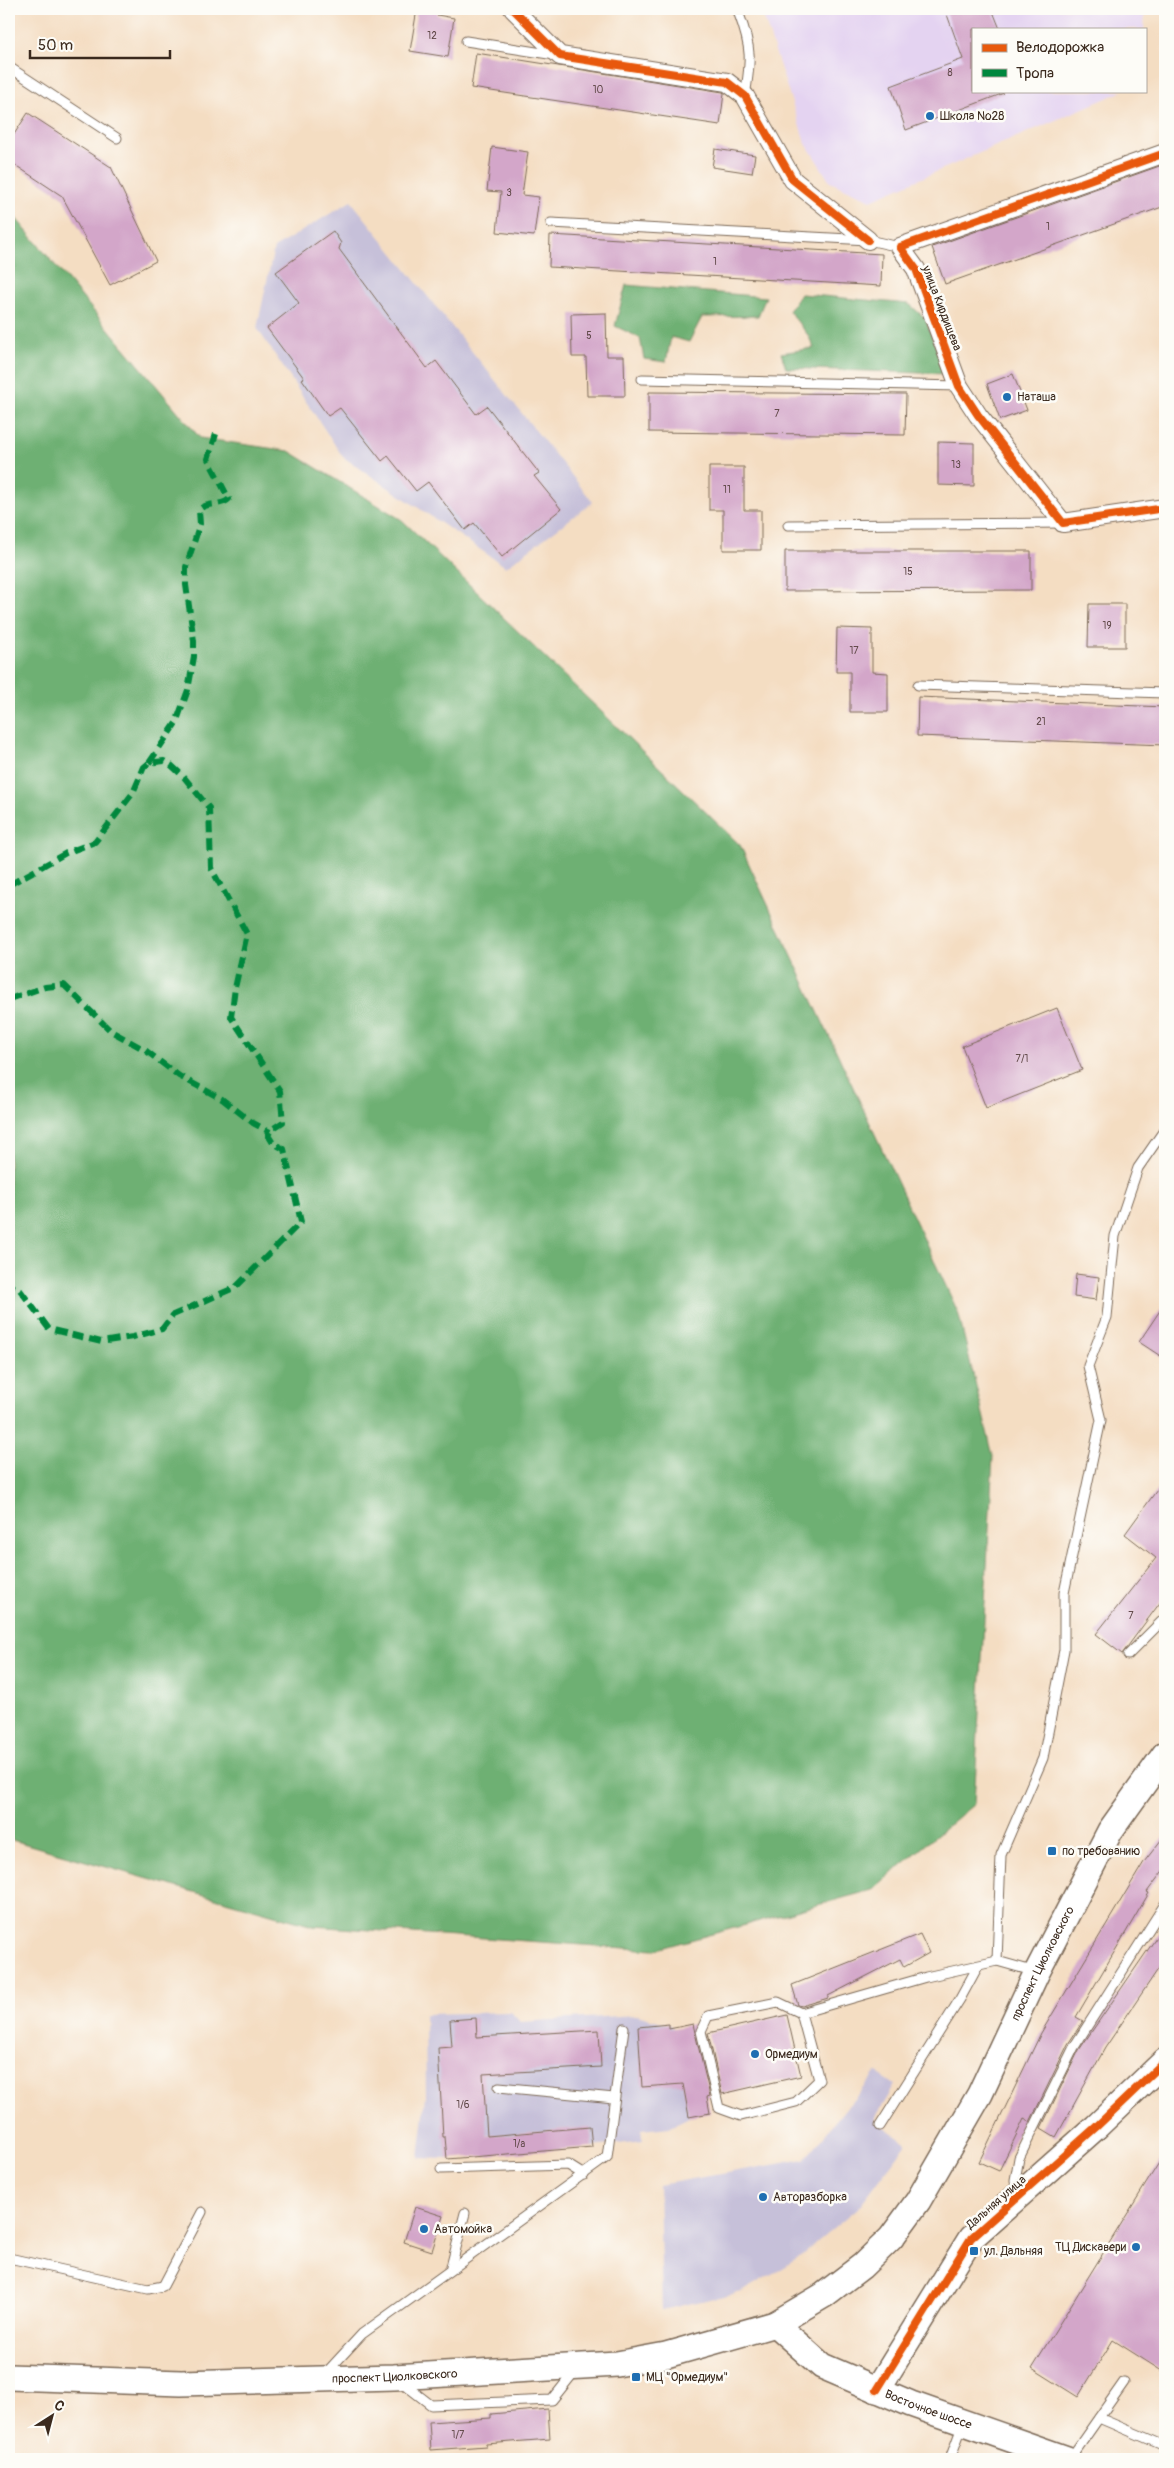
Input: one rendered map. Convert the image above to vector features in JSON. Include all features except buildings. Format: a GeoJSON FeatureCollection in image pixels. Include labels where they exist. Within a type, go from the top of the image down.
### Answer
{"type":"FeatureCollection","features":[{"type":"Feature","properties":{"kind":"main road","name":"проспект Циолковского"},"geometry":{"type":"LineString","coordinates":[[9,2377],[181,2383],[394,2377],[617,2364],[666,2355],[776,2324],[824,2295],[862,2266],[891,2238],[932,2179],[980,2094],[1037,1972],[1110,1830],[1165,1754]]}},
{"type":"Feature","properties":{"kind":"main road","name":"Дальняя улица"},"geometry":{"type":"LineString","coordinates":[[877,2390],[971,2238],[1018,2198],[1165,2061]]}},
{"type":"Feature","properties":{"kind":"main road","name":"Восточное шоссе"},"geometry":{"type":"LineString","coordinates":[[776,2324],[822,2366],[911,2404],[1068,2459]]}},
{"type":"Feature","properties":{"kind":"street"},"geometry":{"type":"LineString","coordinates":[[513,9],[560,56],[727,82],[745,96],[793,180],[868,240]]}},
{"type":"Feature","properties":{"kind":"street"},"geometry":{"type":"LineString","coordinates":[[900,247],[1165,153]]}},
{"type":"Feature","properties":{"kind":"street","name":"улица Кирдищева"},"geometry":{"type":"LineString","coordinates":[[900,247],[916,269],[959,386],[978,415],[1063,523]]}},
{"type":"Feature","properties":{"kind":"street"},"geometry":{"type":"LineString","coordinates":[[1063,523],[1165,508]]}},
{"type":"Feature","properties":{"kind":"lane"},"geometry":{"type":"LineString","coordinates":[[739,14],[750,42],[751,63],[745,96]]}},
{"type":"Feature","properties":{"kind":"lane"},"geometry":{"type":"LineString","coordinates":[[466,41],[560,56]]}},
{"type":"Feature","properties":{"kind":"lane"},"geometry":{"type":"LineString","coordinates":[[9,68],[118,138]]}},
{"type":"Feature","properties":{"kind":"lane"},"geometry":{"type":"LineString","coordinates":[[551,223],[868,240],[900,247]]}},
{"type":"Feature","properties":{"kind":"lane"},"geometry":{"type":"LineString","coordinates":[[642,379],[959,386]]}},
{"type":"Feature","properties":{"kind":"lane"},"geometry":{"type":"LineString","coordinates":[[788,525],[1063,523]]}},
{"type":"Feature","properties":{"kind":"lane"},"geometry":{"type":"LineString","coordinates":[[918,685],[1165,693]]}},
{"type":"Feature","properties":{"kind":"lane"},"geometry":{"type":"LineString","coordinates":[[997,1961],[1001,1854],[1043,1758],[1064,1650],[1064,1593],[1101,1420],[1088,1366],[1107,1317],[1115,1236],[1138,1168],[1165,1129]]}},
{"type":"Feature","properties":{"kind":"lane"},"geometry":{"type":"LineString","coordinates":[[1128,1655],[1165,1618]]}},
{"type":"Feature","properties":{"kind":"lane"},"geometry":{"type":"LineString","coordinates":[[1018,2198],[1015,2180],[1019,2158],[1074,2047],[1165,1904]]}},
{"type":"Feature","properties":{"kind":"lane"},"geometry":{"type":"LineString","coordinates":[[801,2013],[819,2080],[796,2102],[741,2116],[719,2108],[700,2031],[708,2016],[778,2002],[801,2013],[926,1978],[997,1961],[1037,1972]]}},
{"type":"Feature","properties":{"kind":"lane"},"geometry":{"type":"LineString","coordinates":[[880,2126],[960,1999],[978,1966]]}},
{"type":"Feature","properties":{"kind":"lane"},"geometry":{"type":"LineString","coordinates":[[321,2378],[362,2334],[451,2267],[607,2157],[624,2028]]}},
{"type":"Feature","properties":{"kind":"lane"},"geometry":{"type":"LineString","coordinates":[[499,2087],[614,2098]]}},
{"type":"Feature","properties":{"kind":"lane"},"geometry":{"type":"LineString","coordinates":[[441,2170],[568,2165],[584,2175]]}},
{"type":"Feature","properties":{"kind":"lane"},"geometry":{"type":"LineString","coordinates":[[9,2258],[148,2289],[163,2286],[202,2212]]}},
{"type":"Feature","properties":{"kind":"lane"},"geometry":{"type":"LineString","coordinates":[[451,2267],[464,2212]]}},
{"type":"Feature","properties":{"kind":"lane"},"geometry":{"type":"LineString","coordinates":[[1068,2459],[1124,2382]]}},
{"type":"Feature","properties":{"kind":"lane"},"geometry":{"type":"LineString","coordinates":[[1099,2418],[1165,2446]]}},
{"type":"Feature","properties":{"kind":"lane"},"geometry":{"type":"LineString","coordinates":[[950,2459],[964,2422]]}},
{"type":"Feature","properties":{"kind":"shaded area","name":"Школа №28"},"geometry":{"type":"Polygon","coordinates":[[[761,9],[1145,9],[1144,28],[972,28],[972,92],[1121,92],[871,200],[830,182],[805,142],[761,9]]]}},
{"type":"Feature","properties":{"kind":"shaded area"},"geometry":{"type":"Polygon","coordinates":[[[351,201],[593,502],[506,567],[343,457],[257,328],[274,248],[351,201]]]}},
{"type":"Feature","properties":{"kind":"shaded area"},"geometry":{"type":"Polygon","coordinates":[[[511,2012],[520,2022],[637,2015],[669,2024],[673,2028],[689,2117],[669,2127],[642,2130],[643,2141],[592,2147],[590,2127],[446,2139],[447,2159],[419,2158],[426,2096],[425,2014],[511,2012]]]}},
{"type":"Feature","properties":{"kind":"shaded area","name":"Авторазборка"},"geometry":{"type":"Polygon","coordinates":[[[876,2072],[895,2085],[874,2120],[907,2143],[857,2209],[797,2259],[741,2292],[662,2310],[659,2185],[805,2159],[876,2072]]]}},
{"type":"Feature","properties":{"kind":"green space"},"geometry":{"type":"Polygon","coordinates":[[[9,210],[200,438],[289,451],[402,520],[740,845],[958,1312],[993,1456],[974,1804],[872,1890],[654,1950],[313,1926],[12,1840],[9,1837],[9,210]]]}},
{"type":"Feature","properties":{"kind":"green space"},"geometry":{"type":"Polygon","coordinates":[[[626,285],[766,297],[758,316],[702,317],[689,342],[671,337],[666,362],[644,359],[640,338],[615,326],[626,285]]]}},
{"type":"Feature","properties":{"kind":"green space"},"geometry":{"type":"Polygon","coordinates":[[[801,294],[909,304],[925,318],[946,374],[786,368],[781,353],[814,348],[808,335],[789,311],[801,294]]]}},
{"type":"Feature","properties":{"kind":"marked path"},"geometry":{"type":"LineString","coordinates":[[149,763],[176,723],[188,690],[194,657],[194,641],[186,585],[186,567],[200,524],[199,510],[202,507],[222,503],[229,499],[208,459],[216,434]]}},
{"type":"Feature","properties":{"kind":"marked path"},"geometry":{"type":"LineString","coordinates":[[9,885],[66,853],[95,842],[133,793],[144,767],[149,763],[164,761],[183,776],[209,808],[211,868],[247,934],[235,988],[231,1017],[280,1091],[283,1122],[272,1129],[268,1135],[273,1143],[284,1149],[301,1222],[236,1287],[173,1315],[162,1329],[133,1337],[101,1342],[49,1329],[20,1290],[9,1285]]}},
{"type":"Feature","properties":{"kind":"marked path"},"geometry":{"type":"LineString","coordinates":[[9,999],[45,987],[64,985],[111,1031],[145,1050],[179,1076],[222,1099],[253,1123],[270,1132]]}},
{"type":"Feature","properties":{"kind":"cycle path"},"geometry":{"type":"LineString","coordinates":[[513,9],[560,56],[727,82],[745,96],[793,180],[868,240]]}},
{"type":"Feature","properties":{"kind":"cycle path"},"geometry":{"type":"LineString","coordinates":[[1165,153],[900,247],[916,269],[959,386],[978,415],[1063,523],[1165,508]]}},
{"type":"Feature","properties":{"kind":"cycle path"},"geometry":{"type":"LineString","coordinates":[[877,2390],[971,2238],[1096,2127],[1165,2061]]}},
{"type":"Feature","properties":{"kind":"place","name":"Школа №28"},"geometry":{"type":"Point","coordinates":[930,116]}},
{"type":"Feature","properties":{"kind":"place","name":"Наташа"},"geometry":{"type":"Point","coordinates":[1007,397]}},
{"type":"Feature","properties":{"kind":"place","name":"по требованию"},"geometry":{"type":"Point","coordinates":[1052,1851]}},
{"type":"Feature","properties":{"kind":"place","name":"Ормедиум"},"geometry":{"type":"Point","coordinates":[755,2054]}},
{"type":"Feature","properties":{"kind":"place","name":"Авторазборка"},"geometry":{"type":"Point","coordinates":[763,2197]}},
{"type":"Feature","properties":{"kind":"place","name":"Автомойка"},"geometry":{"type":"Point","coordinates":[424,2229]}},
{"type":"Feature","properties":{"kind":"place","name":"ТЦ Дискавери"},"geometry":{"type":"Point","coordinates":[1136,2247]}},
{"type":"Feature","properties":{"kind":"place","name":"ул. Дальняя"},"geometry":{"type":"Point","coordinates":[974,2251]}},
{"type":"Feature","properties":{"kind":"place","name":"МЦ \"Ормедиум\""},"geometry":{"type":"Point","coordinates":[636,2377]}}]}
